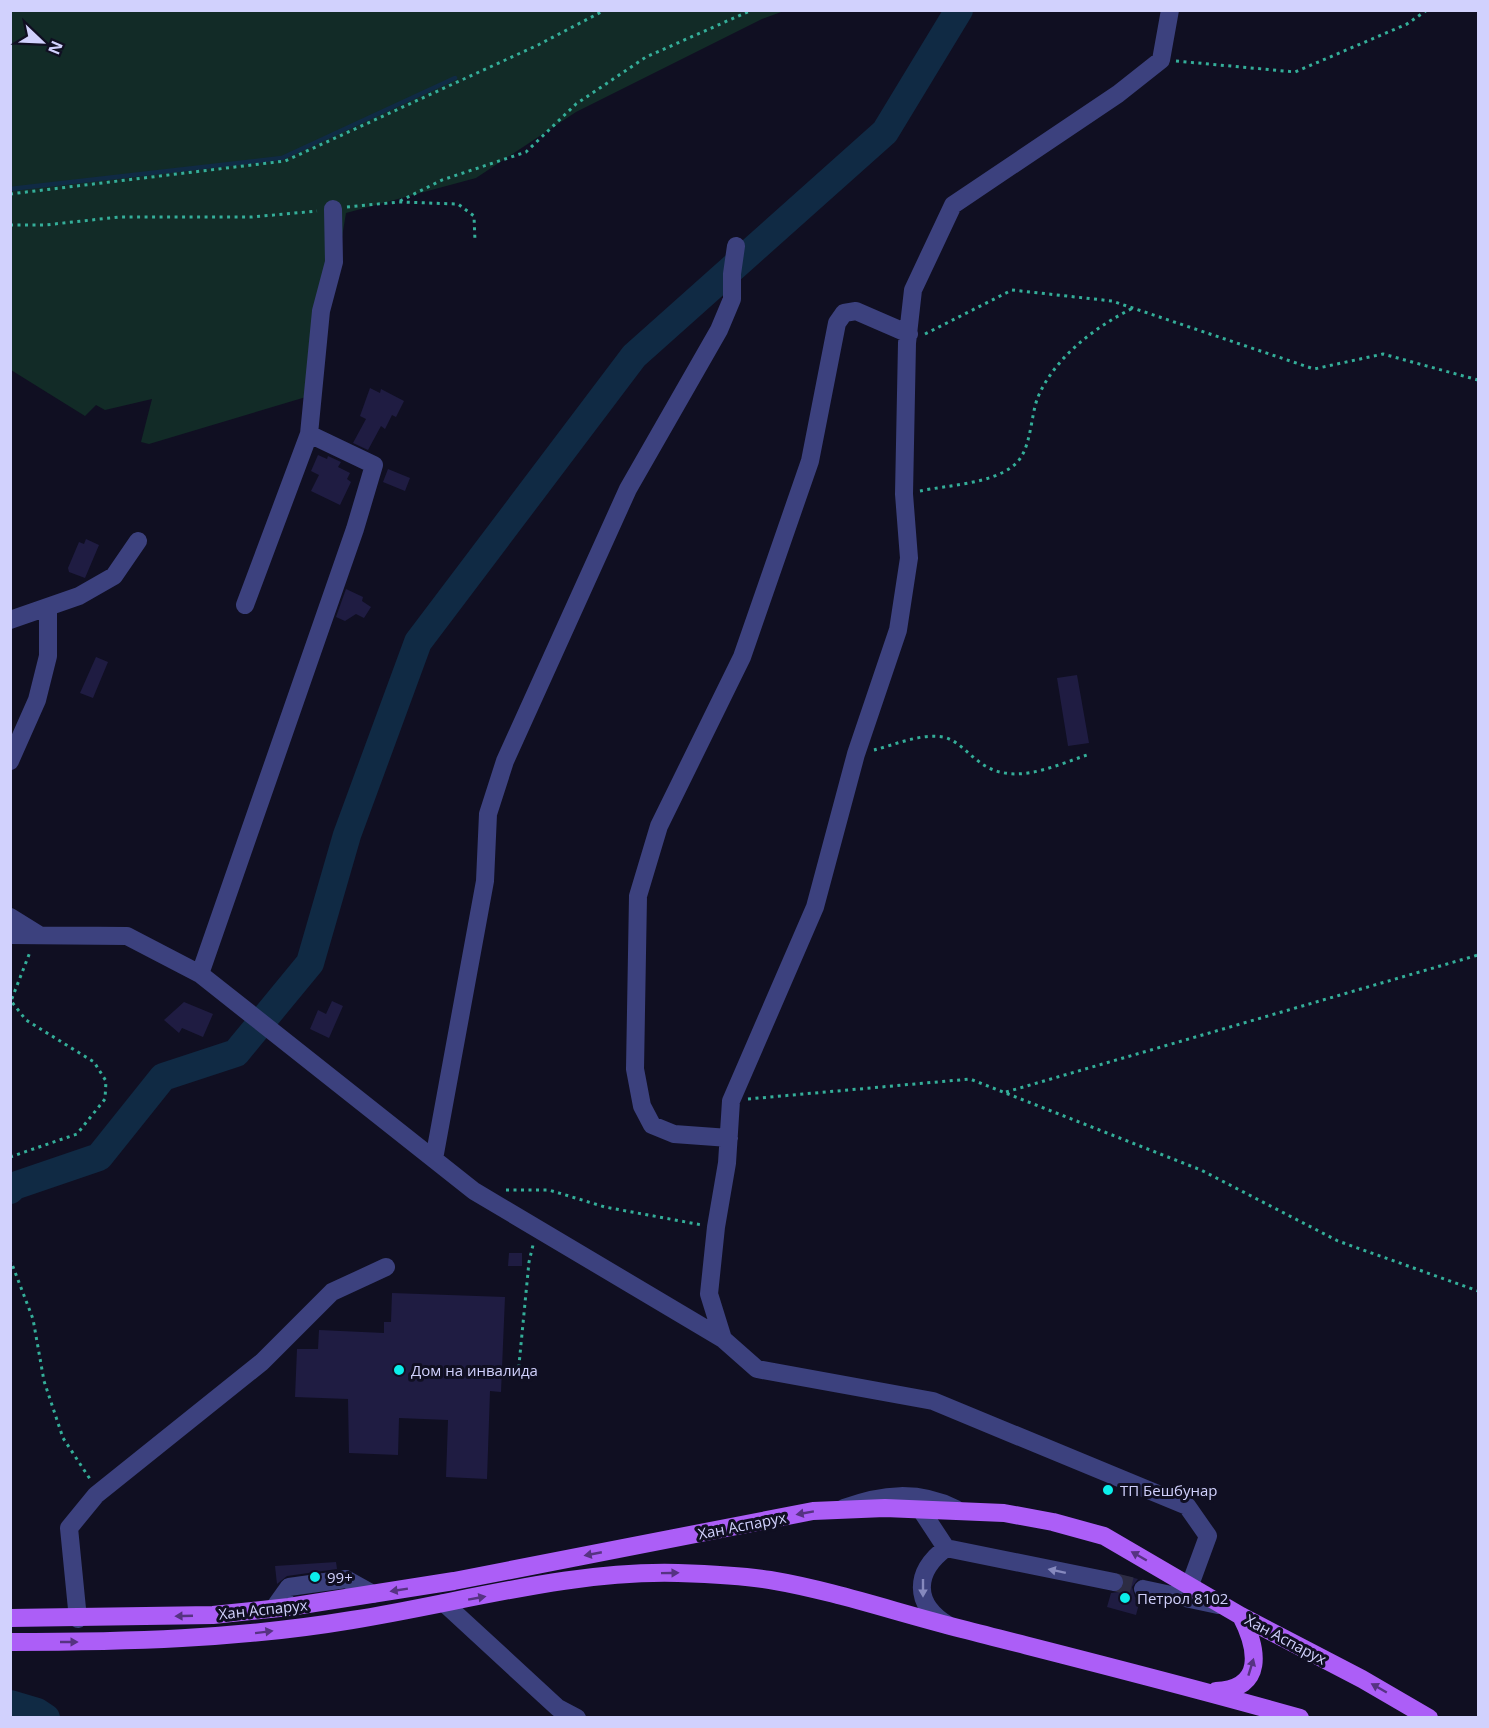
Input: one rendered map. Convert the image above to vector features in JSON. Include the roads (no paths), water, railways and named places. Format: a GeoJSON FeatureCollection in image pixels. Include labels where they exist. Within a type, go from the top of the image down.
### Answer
{"type":"FeatureCollection","features":[{"type":"Feature","properties":{"kind":"main road","name":"Хан Аспарух"},"geometry":{"type":"LineString","coordinates":[[10,1618],[78,1619],[213,1615],[274,1608],[373,1594],[813,1511],[840,1509],[961,1510],[1004,1513],[1043,1520],[1104,1536],[1234,1611],[1362,1678],[1429,1718]]}},
{"type":"Feature","properties":{"kind":"main road","name":"Хан Аспарух"},"geometry":{"type":"LineString","coordinates":[[10,1642],[105,1642],[237,1636],[352,1621],[563,1582],[628,1575],[676,1573],[770,1580],[833,1594],[1300,1718]]}},
{"type":"Feature","properties":{"kind":"main road"},"geometry":{"type":"LineString","coordinates":[[1209,1692],[1234,1689],[1243,1685],[1250,1675],[1254,1651],[1252,1640],[1234,1611]]}},
{"type":"Feature","properties":{"kind":"street"},"geometry":{"type":"LineString","coordinates":[[723,1339],[709,1294],[716,1227],[727,1163],[731,1101],[815,907],[856,754],[898,630],[909,558],[904,494],[908,338],[913,290],[953,205],[1118,94],[1161,60],[1170,10]]}},
{"type":"Feature","properties":{"kind":"street"},"geometry":{"type":"LineString","coordinates":[[245,605],[309,434],[321,311],[334,262],[333,209]]}},
{"type":"Feature","properties":{"kind":"street"},"geometry":{"type":"LineString","coordinates":[[434,1159],[485,881],[488,814],[491,803],[506,761],[628,489],[719,330],[732,299],[732,274],[736,246]]}},
{"type":"Feature","properties":{"kind":"street"},"geometry":{"type":"LineString","coordinates":[[729,1138],[674,1134],[652,1125],[642,1106],[635,1069],[638,896],[659,826],[742,657],[810,461],[837,323],[844,313],[856,311],[908,338]]}},
{"type":"Feature","properties":{"kind":"street"},"geometry":{"type":"LineString","coordinates":[[200,974],[355,529],[374,465],[309,434]]}},
{"type":"Feature","properties":{"kind":"street"},"geometry":{"type":"LineString","coordinates":[[10,620],[79,597],[114,576],[138,541]]}},
{"type":"Feature","properties":{"kind":"street"},"geometry":{"type":"LineString","coordinates":[[10,761],[37,700],[43,678],[48,656],[48,609]]}},
{"type":"Feature","properties":{"kind":"street"},"geometry":{"type":"LineString","coordinates":[[10,916],[39,934]]}},
{"type":"Feature","properties":{"kind":"street"},"geometry":{"type":"LineString","coordinates":[[10,935],[127,936],[200,974],[474,1191],[723,1339],[758,1369],[933,1401],[1187,1506],[1208,1536],[1190,1585]]}},
{"type":"Feature","properties":{"kind":"street"},"geometry":{"type":"LineString","coordinates":[[78,1619],[69,1528],[96,1495],[262,1362],[332,1292],[386,1267]]}},
{"type":"Feature","properties":{"kind":"street"},"geometry":{"type":"LineString","coordinates":[[840,1509],[874,1497],[893,1495],[931,1500],[961,1510]]}},
{"type":"Feature","properties":{"kind":"street"},"geometry":{"type":"LineString","coordinates":[[921,1510],[946,1548],[1114,1582]]}},
{"type":"Feature","properties":{"kind":"street"},"geometry":{"type":"LineString","coordinates":[[946,1548],[927,1569],[922,1588],[926,1607],[948,1626]]}},
{"type":"Feature","properties":{"kind":"street"},"geometry":{"type":"LineString","coordinates":[[1143,1589],[1234,1611]]}},
{"type":"Feature","properties":{"kind":"street"},"geometry":{"type":"LineString","coordinates":[[444,1604],[558,1708],[577,1718]]}},
{"type":"Feature","properties":{"kind":"waterway"},"geometry":{"type":"LineString","coordinates":[[10,1190],[14,1186],[99,1157],[163,1077],[236,1053],[310,963],[347,835],[418,642],[634,356],[885,132],[959,10]]}},
{"type":"Feature","properties":{"kind":"waterway"},"geometry":{"type":"LineString","coordinates":[[10,189],[282,158],[455,78]]}},
{"type":"Feature","properties":{"kind":"waterway"},"geometry":{"type":"LineString","coordinates":[[10,1704],[37,1712],[46,1718]]}},
{"type":"Feature","properties":{"kind":"tunnel"},"geometry":{"type":"LineString","coordinates":[[1114,1582],[1143,1589]]}},
{"type":"Feature","properties":{"kind":"place","name":"Дом на инвалида"},"geometry":{"type":"Point","coordinates":[399,1370]}},
{"type":"Feature","properties":{"kind":"place","name":"ТП Бешбунар"},"geometry":{"type":"Point","coordinates":[1108,1490]}},
{"type":"Feature","properties":{"kind":"place","name":"99+"},"geometry":{"type":"Point","coordinates":[315,1577]}},
{"type":"Feature","properties":{"kind":"place","name":"Петрол 8102"},"geometry":{"type":"Point","coordinates":[1125,1598]}}]}
